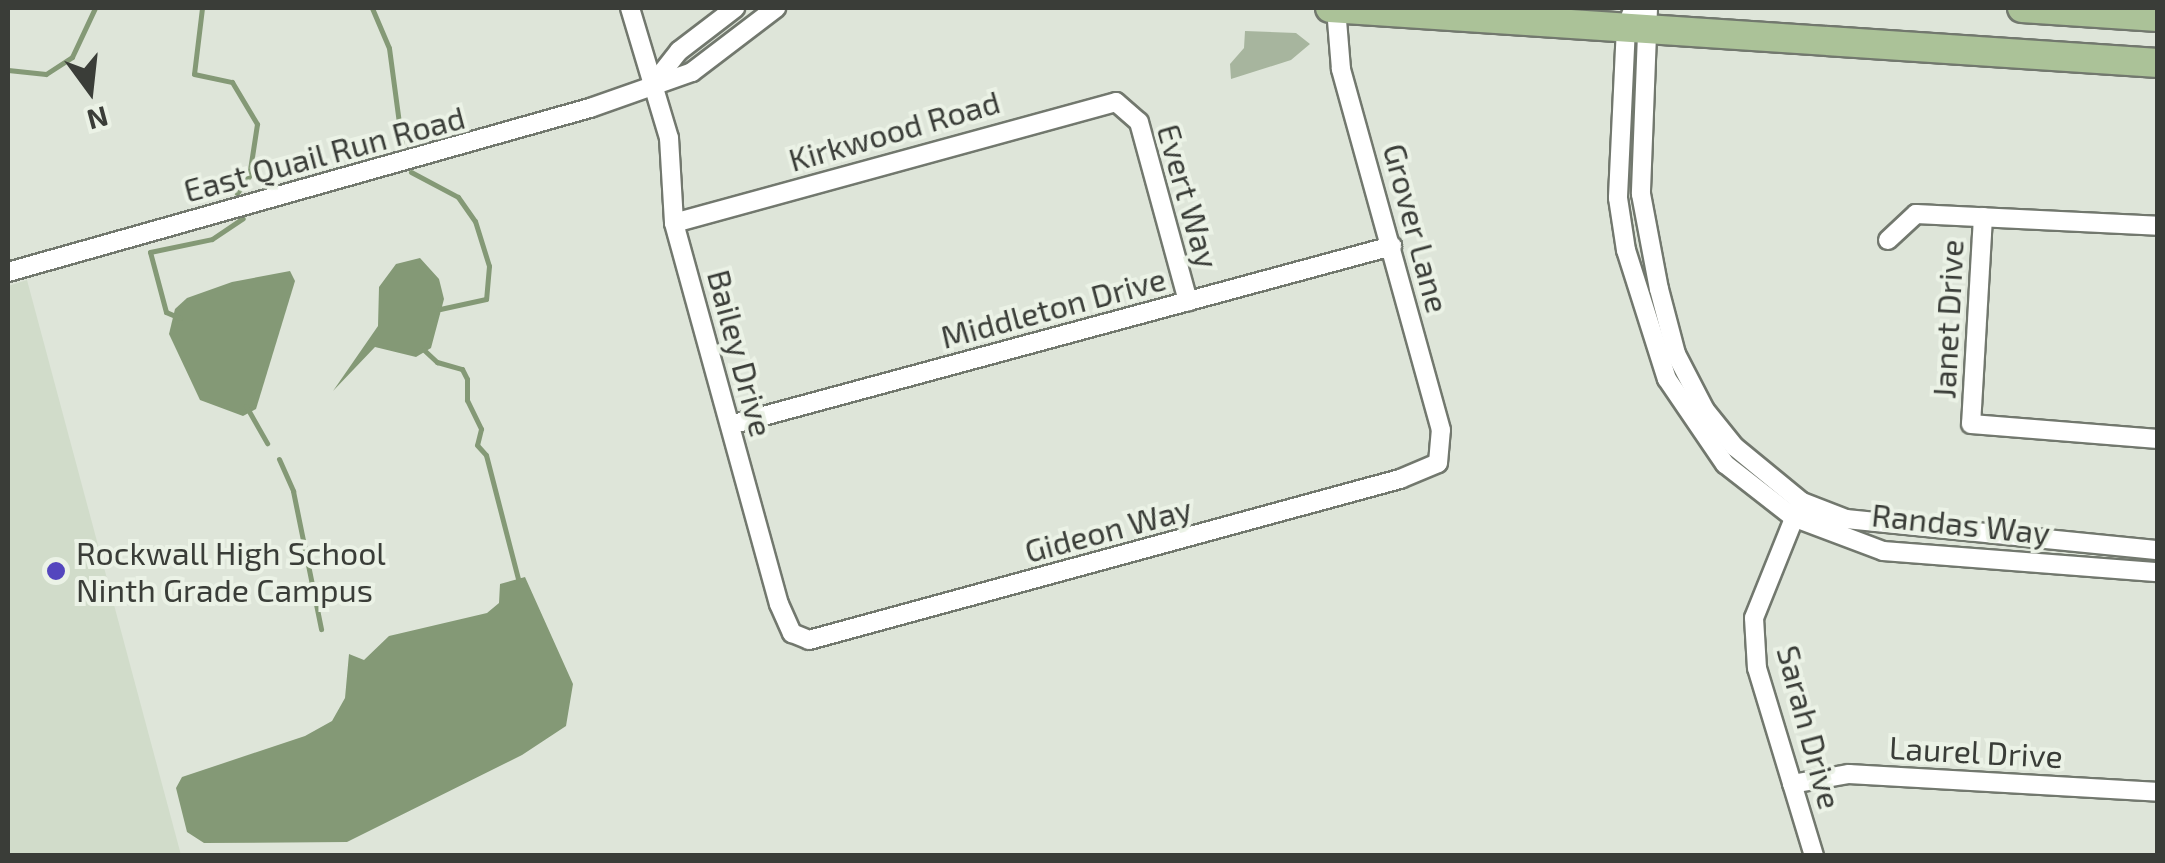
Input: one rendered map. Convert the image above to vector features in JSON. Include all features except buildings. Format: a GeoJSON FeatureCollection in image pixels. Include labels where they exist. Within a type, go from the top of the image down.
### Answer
{"type":"FeatureCollection","features":[{"type":"Feature","properties":{"kind":"main road"},"geometry":{"type":"LineString","coordinates":[[1333,8],[1640,18],[2158,63]]}},
{"type":"Feature","properties":{"kind":"main road"},"geometry":{"type":"LineString","coordinates":[[2022,8],[2158,17]]}},
{"type":"Feature","properties":{"kind":"street","name":"Bailey Drive"},"geometry":{"type":"LineString","coordinates":[[630,8],[669,138],[674,223],[792,633]]}},
{"type":"Feature","properties":{"kind":"street"},"geometry":{"type":"LineString","coordinates":[[653,85],[678,51],[735,8]]}},
{"type":"Feature","properties":{"kind":"street","name":"East Quail Run Road"},"geometry":{"type":"LineString","coordinates":[[8,272],[449,152],[692,72],[776,8]]}},
{"type":"Feature","properties":{"kind":"street","name":"Grover Lane"},"geometry":{"type":"LineString","coordinates":[[1333,8],[1341,69],[1441,430],[1438,463]]}},
{"type":"Feature","properties":{"kind":"street","name":"Randas Way"},"geometry":{"type":"LineString","coordinates":[[1640,18],[1618,198],[1654,352],[1700,435],[1797,510],[1883,552],[2158,572]]}},
{"type":"Feature","properties":{"kind":"street","name":"Kirkwood Road"},"geometry":{"type":"LineString","coordinates":[[674,223],[1097,104],[1116,102],[1130,109]]}},
{"type":"Feature","properties":{"kind":"street","name":"Evert Way"},"geometry":{"type":"LineString","coordinates":[[1130,109],[1188,301]]}},
{"type":"Feature","properties":{"kind":"street"},"geometry":{"type":"LineString","coordinates":[[1888,240],[1916,214],[2158,226]]}},
{"type":"Feature","properties":{"kind":"street","name":"Janet Drive"},"geometry":{"type":"LineString","coordinates":[[1983,216],[1971,424],[2158,439]]}},
{"type":"Feature","properties":{"kind":"street","name":"Middleton Drive"},"geometry":{"type":"LineString","coordinates":[[730,425],[1392,246]]}},
{"type":"Feature","properties":{"kind":"street","name":"Gideon Way"},"geometry":{"type":"LineString","coordinates":[[792,633],[825,638],[1400,480],[1438,463]]}},
{"type":"Feature","properties":{"kind":"street","name":"Randas Way"},"geometry":{"type":"LineString","coordinates":[[1797,510],[1888,528],[2158,550]]}},
{"type":"Feature","properties":{"kind":"street","name":"Sarah Drive"},"geometry":{"type":"LineString","coordinates":[[1797,510],[1754,618],[1757,668],[1814,856]]}},
{"type":"Feature","properties":{"kind":"street","name":"Laurel Drive"},"geometry":{"type":"LineString","coordinates":[[1792,784],[1849,774],[2158,792]]}},
{"type":"Feature","properties":{"kind":"shaded area"},"geometry":{"type":"Polygon","coordinates":[[[1245,31],[1296,33],[1310,44],[1291,60],[1231,79],[1230,64],[1244,48],[1245,31]]]}},
{"type":"Feature","properties":{"kind":"shaded area"},"geometry":{"type":"Polygon","coordinates":[[[420,258],[439,279],[444,299],[431,348],[416,357],[375,347],[333,391],[378,326],[379,287],[396,264],[420,258]]]}},
{"type":"Feature","properties":{"kind":"shaded area"},"geometry":{"type":"Polygon","coordinates":[[[290,271],[295,281],[256,409],[243,416],[200,400],[169,334],[175,309],[187,298],[232,282],[290,271]]]}},
{"type":"Feature","properties":{"kind":"shaded area","name":"Rockwall High School Ninth Grade Campus"},"geometry":{"type":"Polygon","coordinates":[[[27,280],[181,855],[8,855],[8,286],[27,280]]]}},
{"type":"Feature","properties":{"kind":"shaded area"},"geometry":{"type":"Polygon","coordinates":[[[525,577],[573,684],[566,726],[522,755],[347,842],[204,843],[187,832],[176,788],[182,777],[305,736],[332,721],[345,698],[349,654],[364,660],[389,636],[487,613],[499,603],[500,584],[525,577]]]}},
{"type":"Feature","properties":{"kind":"waterway"},"geometry":{"type":"LineString","coordinates":[[8,70],[46,74],[72,57],[95,8]]}},
{"type":"Feature","properties":{"kind":"waterway"},"geometry":{"type":"LineString","coordinates":[[202,8],[194,74],[232,82],[257,124],[249,176],[237,193]]}},
{"type":"Feature","properties":{"kind":"waterway"},"geometry":{"type":"LineString","coordinates":[[372,8],[389,48],[402,145]]}},
{"type":"Feature","properties":{"kind":"waterway"},"geometry":{"type":"LineString","coordinates":[[411,172],[458,197],[475,221],[489,266],[486,299],[440,309]]}},
{"type":"Feature","properties":{"kind":"waterway"},"geometry":{"type":"LineString","coordinates":[[180,318],[166,312],[150,252],[212,239],[243,218]]}},
{"type":"Feature","properties":{"kind":"waterway"},"geometry":{"type":"LineString","coordinates":[[424,350],[437,362],[462,369],[467,379],[467,400],[481,429],[477,445],[486,455],[518,579]]}},
{"type":"Feature","properties":{"kind":"waterway"},"geometry":{"type":"LineString","coordinates":[[246,406],[267,443]]}},
{"type":"Feature","properties":{"kind":"waterway"},"geometry":{"type":"LineString","coordinates":[[279,459],[293,491],[321,629]]}},
{"type":"Feature","properties":{"kind":"place","name":"Rockwall High School Ninth Grade Campus"},"geometry":{"type":"Point","coordinates":[56,571]}}]}
